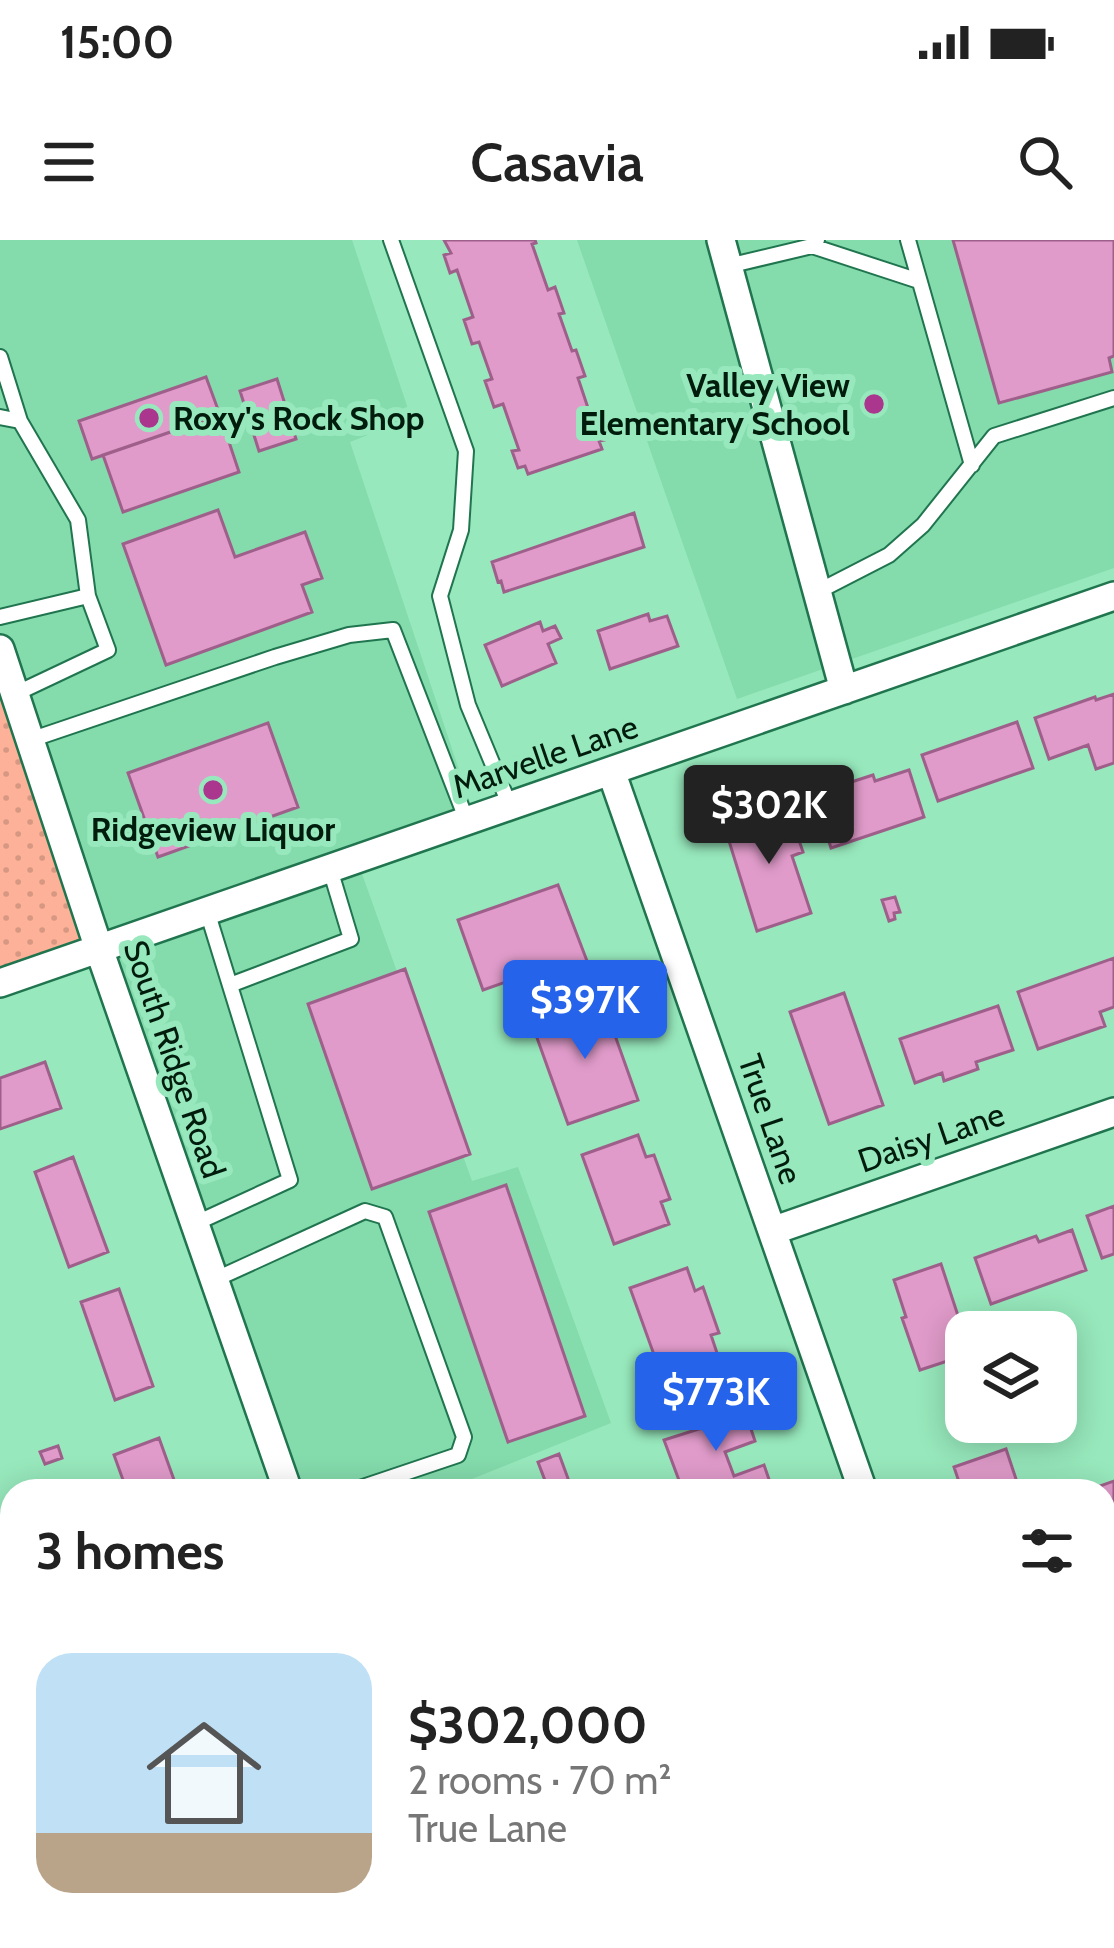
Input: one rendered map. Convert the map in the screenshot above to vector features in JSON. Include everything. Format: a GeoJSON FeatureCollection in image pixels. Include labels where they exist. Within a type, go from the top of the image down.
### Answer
{"type":"FeatureCollection","features":[{"type":"Feature","properties":{"kind":"street"},"geometry":{"type":"LineString","coordinates":[[724,253],[844,690]]}},
{"type":"Feature","properties":{"kind":"street","name":"Marvelle Lane"},"geometry":{"type":"LineString","coordinates":[[0,983],[1114,596]]}},
{"type":"Feature","properties":{"kind":"street","name":"South Ridge Road"},"geometry":{"type":"LineString","coordinates":[[0,649],[284,1479]]}},
{"type":"Feature","properties":{"kind":"street","name":"True Lane"},"geometry":{"type":"LineString","coordinates":[[611,771],[859,1479]]}},
{"type":"Feature","properties":{"kind":"street","name":"Daisy Lane"},"geometry":{"type":"LineString","coordinates":[[772,1231],[1114,1112]]}},
{"type":"Feature","properties":{"kind":"lane"},"geometry":{"type":"LineString","coordinates":[[391,240],[466,452],[461,530],[440,596],[468,705],[510,806]]}},
{"type":"Feature","properties":{"kind":"lane"},"geometry":{"type":"LineString","coordinates":[[908,240],[972,465]]}},
{"type":"Feature","properties":{"kind":"lane"},"geometry":{"type":"LineString","coordinates":[[724,253],[814,243],[919,281]]}},
{"type":"Feature","properties":{"kind":"lane"},"geometry":{"type":"LineString","coordinates":[[0,357],[20,421],[78,520],[88,596],[108,650],[15,694]]}},
{"type":"Feature","properties":{"kind":"lane"},"geometry":{"type":"LineString","coordinates":[[818,592],[889,555],[922,525],[994,436],[1114,398]]}},
{"type":"Feature","properties":{"kind":"lane"},"geometry":{"type":"LineString","coordinates":[[0,417],[20,421]]}},
{"type":"Feature","properties":{"kind":"lane"},"geometry":{"type":"LineString","coordinates":[[0,616],[88,596]]}},
{"type":"Feature","properties":{"kind":"lane"},"geometry":{"type":"LineString","coordinates":[[30,740],[293,652],[349,635],[392,630],[467,821]]}},
{"type":"Feature","properties":{"kind":"lane"},"geometry":{"type":"LineString","coordinates":[[230,985],[351,940],[330,869]]}},
{"type":"Feature","properties":{"kind":"lane"},"geometry":{"type":"LineString","coordinates":[[194,1224],[290,1180],[207,911]]}},
{"type":"Feature","properties":{"kind":"lane"},"geometry":{"type":"LineString","coordinates":[[214,1280],[365,1211],[385,1216],[464,1437],[458,1455],[387,1479]]}},
{"type":"Feature","properties":{"kind":"shaded area"},"geometry":{"type":"Polygon","coordinates":[[[0,240],[352,240],[411,418],[350,442],[475,818],[357,860],[472,1181],[518,1167],[611,1423],[472,1479],[284,1479],[0,649],[0,240]]]}},
{"type":"Feature","properties":{"kind":"shaded area","name":"Valley View Elementary School"},"geometry":{"type":"Polygon","coordinates":[[[577,240],[1114,240],[1114,568],[737,699],[577,240]]]}},
{"type":"Feature","properties":{"kind":"shaded area"},"geometry":{"type":"Polygon","coordinates":[[[0,640],[99,949],[0,983],[0,640]]]}},
{"type":"Feature","properties":{"kind":"building"},"geometry":{"type":"Polygon","coordinates":[[[444,240],[535,240],[532,244],[548,290],[555,287],[564,313],[559,314],[585,376],[578,378],[593,423],[598,422],[602,449],[528,474],[525,466],[518,468],[512,451],[519,450],[503,404],[494,407],[485,381],[492,379],[479,342],[472,344],[464,320],[473,317],[457,270],[450,273],[444,255],[451,253],[444,240]]]}},
{"type":"Feature","properties":{"kind":"building"},"geometry":{"type":"Polygon","coordinates":[[[953,240],[1114,240],[1112,372],[999,403],[953,240]]]}},
{"type":"Feature","properties":{"kind":"building","name":"Roxy's Rock Shop"},"geometry":{"type":"Polygon","coordinates":[[[206,377],[220,415],[92,459],[79,421],[206,377]]]}},
{"type":"Feature","properties":{"kind":"building"},"geometry":{"type":"Polygon","coordinates":[[[277,379],[296,439],[259,451],[240,391],[277,379]]]}},
{"type":"Feature","properties":{"kind":"building"},"geometry":{"type":"Polygon","coordinates":[[[220,415],[239,472],[123,512],[103,455],[220,415]]]}},
{"type":"Feature","properties":{"kind":"building"},"geometry":{"type":"Polygon","coordinates":[[[218,510],[235,557],[305,532],[322,578],[302,585],[312,612],[166,665],[123,544],[218,510]]]}},
{"type":"Feature","properties":{"kind":"building"},"geometry":{"type":"Polygon","coordinates":[[[634,513],[644,547],[504,592],[498,582],[492,562],[634,513]]]}},
{"type":"Feature","properties":{"kind":"building"},"geometry":{"type":"Polygon","coordinates":[[[648,614],[650,621],[667,616],[678,646],[610,669],[598,631],[648,614]]]}},
{"type":"Feature","properties":{"kind":"building"},"geometry":{"type":"Polygon","coordinates":[[[540,622],[543,631],[555,626],[561,638],[548,644],[556,663],[502,686],[485,645],[540,622]]]}},
{"type":"Feature","properties":{"kind":"building"},"geometry":{"type":"Polygon","coordinates":[[[1114,694],[1114,763],[1096,769],[1088,745],[1049,759],[1035,718],[1114,694]]]}},
{"type":"Feature","properties":{"kind":"building"},"geometry":{"type":"Polygon","coordinates":[[[1017,722],[1033,768],[938,801],[922,755],[1017,722]]]}},
{"type":"Feature","properties":{"kind":"building","name":"Ridgeview Liquor"},"geometry":{"type":"Polygon","coordinates":[[[268,723],[298,807],[158,857],[128,773],[268,723]]]}},
{"type":"Feature","properties":{"kind":"building"},"geometry":{"type":"Polygon","coordinates":[[[909,770],[924,817],[831,848],[817,803],[842,794],[839,786],[909,770]]]}},
{"type":"Feature","properties":{"kind":"building"},"geometry":{"type":"Polygon","coordinates":[[[775,807],[778,817],[790,814],[803,852],[792,856],[811,913],[757,931],[724,825],[775,807]]]}},
{"type":"Feature","properties":{"kind":"building"},"geometry":{"type":"Polygon","coordinates":[[[558,885],[592,974],[564,984],[557,964],[483,990],[458,920],[558,885]]]}},
{"type":"Feature","properties":{"kind":"building"},"geometry":{"type":"Polygon","coordinates":[[[895,897],[900,912],[889,921],[882,900],[895,897]]]}},
{"type":"Feature","properties":{"kind":"building"},"geometry":{"type":"Polygon","coordinates":[[[1114,958],[1114,1007],[1100,1012],[1105,1026],[1038,1049],[1018,992],[1114,958]]]}},
{"type":"Feature","properties":{"kind":"building"},"geometry":{"type":"Polygon","coordinates":[[[405,969],[470,1154],[372,1189],[308,1004],[405,969]]]}},
{"type":"Feature","properties":{"kind":"building"},"geometry":{"type":"Polygon","coordinates":[[[844,993],[883,1105],[829,1124],[790,1012],[844,993]]]}},
{"type":"Feature","properties":{"kind":"building"},"geometry":{"type":"Polygon","coordinates":[[[602,999],[638,1100],[568,1124],[532,1024],[602,999]]]}},
{"type":"Feature","properties":{"kind":"building"},"geometry":{"type":"Polygon","coordinates":[[[998,1006],[1013,1050],[976,1062],[978,1069],[944,1081],[942,1073],[915,1083],[900,1039],[998,1006]]]}},
{"type":"Feature","properties":{"kind":"building"},"geometry":{"type":"Polygon","coordinates":[[[45,1062],[61,1108],[0,1129],[0,1078],[45,1062]]]}},
{"type":"Feature","properties":{"kind":"building"},"geometry":{"type":"Polygon","coordinates":[[[638,1135],[646,1157],[654,1155],[670,1199],[661,1202],[669,1224],[614,1244],[582,1155],[638,1135]]]}},
{"type":"Feature","properties":{"kind":"building"},"geometry":{"type":"Polygon","coordinates":[[[73,1157],[108,1252],[69,1267],[35,1172],[73,1157]]]}},
{"type":"Feature","properties":{"kind":"building"},"geometry":{"type":"Polygon","coordinates":[[[506,1185],[585,1416],[508,1442],[429,1212],[506,1185]]]}},
{"type":"Feature","properties":{"kind":"building"},"geometry":{"type":"Polygon","coordinates":[[[1114,1206],[1114,1254],[1102,1258],[1087,1216],[1114,1206]]]}},
{"type":"Feature","properties":{"kind":"building"},"geometry":{"type":"Polygon","coordinates":[[[1072,1230],[1086,1270],[991,1304],[975,1258],[1036,1236],[1039,1242],[1072,1230]]]}},
{"type":"Feature","properties":{"kind":"building"},"geometry":{"type":"Polygon","coordinates":[[[941,1264],[956,1311],[945,1311],[945,1362],[920,1370],[894,1280],[941,1264]]]}},
{"type":"Feature","properties":{"kind":"building"},"geometry":{"type":"Polygon","coordinates":[[[687,1268],[695,1291],[703,1287],[719,1333],[711,1335],[719,1359],[662,1377],[630,1288],[687,1268]]]}},
{"type":"Feature","properties":{"kind":"building"},"geometry":{"type":"Polygon","coordinates":[[[119,1289],[153,1386],[115,1400],[81,1302],[119,1289]]]}},
{"type":"Feature","properties":{"kind":"building"},"geometry":{"type":"Polygon","coordinates":[[[742,1402],[755,1441],[725,1452],[734,1476],[764,1465],[769,1479],[679,1479],[664,1440],[702,1428],[698,1418],[742,1402]]]}},
{"type":"Feature","properties":{"kind":"building"},"geometry":{"type":"Polygon","coordinates":[[[159,1438],[174,1479],[123,1479],[114,1455],[159,1438]]]}},
{"type":"Feature","properties":{"kind":"building"},"geometry":{"type":"Polygon","coordinates":[[[58,1446],[62,1458],[45,1464],[40,1452],[58,1446]]]}},
{"type":"Feature","properties":{"kind":"building"},"geometry":{"type":"Polygon","coordinates":[[[1006,1449],[1016,1479],[958,1479],[954,1467],[1006,1449]]]}},
{"type":"Feature","properties":{"kind":"building"},"geometry":{"type":"Polygon","coordinates":[[[559,1454],[568,1479],[544,1479],[538,1462],[559,1454]]]}},
{"type":"Feature","properties":{"kind":"place","name":"Valley View Elementary School"},"geometry":{"type":"Point","coordinates":[874,404]}},
{"type":"Feature","properties":{"kind":"place","name":"Roxy's Rock Shop"},"geometry":{"type":"Point","coordinates":[149,418]}},
{"type":"Feature","properties":{"kind":"place","name":"Ridgeview Liquor"},"geometry":{"type":"Point","coordinates":[213,790]}}]}
